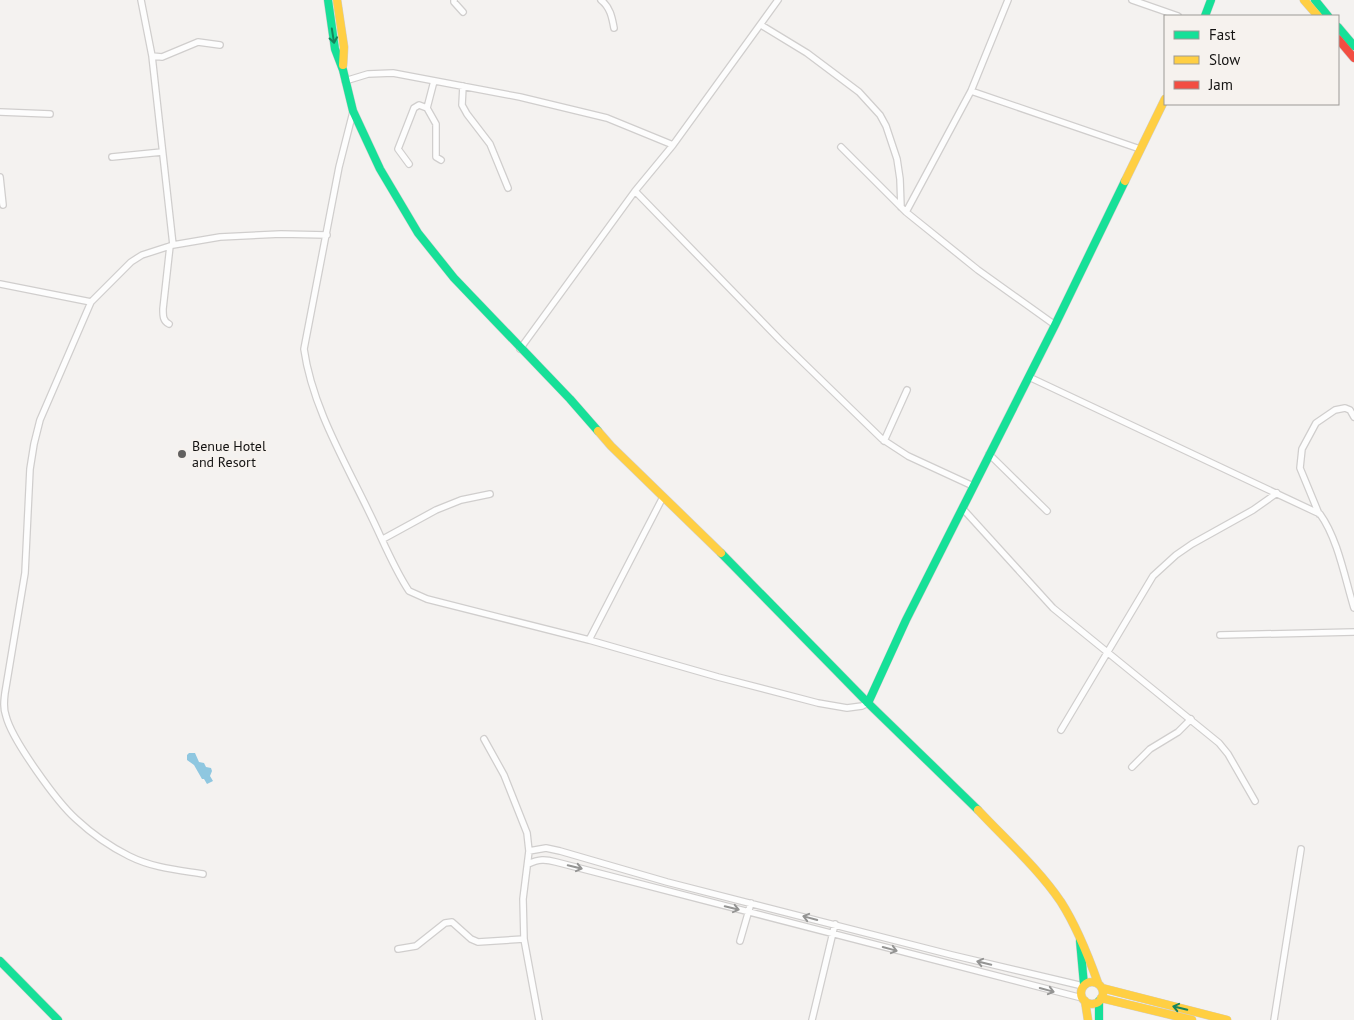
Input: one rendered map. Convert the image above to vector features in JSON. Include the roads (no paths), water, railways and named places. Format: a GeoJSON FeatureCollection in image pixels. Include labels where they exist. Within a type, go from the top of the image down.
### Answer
{"type":"FeatureCollection","features":[{"type":"Feature","properties":{"kind":"main road"},"geometry":{"type":"LineString","coordinates":[[328,0],[335,49],[343,70],[353,111],[380,169],[418,232],[454,278],[611,446],[705,537],[868,704],[959,790],[1033,868],[1059,900],[1080,936],[1093,965],[1100,986],[1099,1020]]}},
{"type":"Feature","properties":{"kind":"main road"},"geometry":{"type":"LineString","coordinates":[[337,0],[344,47],[343,70]]}},
{"type":"Feature","properties":{"kind":"main road"},"geometry":{"type":"LineString","coordinates":[[1205,15],[1211,0]]}},
{"type":"Feature","properties":{"kind":"main road"},"geometry":{"type":"LineString","coordinates":[[1304,0],[1317,15]]}},
{"type":"Feature","properties":{"kind":"main road"},"geometry":{"type":"LineString","coordinates":[[1314,0],[1327,15]]}},
{"type":"Feature","properties":{"kind":"main road"},"geometry":{"type":"LineString","coordinates":[[1339,28],[1354,46]]}},
{"type":"Feature","properties":{"kind":"main road"},"geometry":{"type":"LineString","coordinates":[[1339,40],[1354,58]]}},
{"type":"Feature","properties":{"kind":"main road"},"geometry":{"type":"LineString","coordinates":[[868,704],[906,620],[1055,325],[1164,101]]}},
{"type":"Feature","properties":{"kind":"main road"},"geometry":{"type":"LineString","coordinates":[[1080,936],[1083,985],[1081,991],[1088,1020]]}},
{"type":"Feature","properties":{"kind":"main road"},"geometry":{"type":"LineString","coordinates":[[0,962],[58,1020]]}},
{"type":"Feature","properties":{"kind":"main road"},"geometry":{"type":"LineString","coordinates":[[1083,985],[1091,982],[1227,1020]]}},
{"type":"Feature","properties":{"kind":"main road"},"geometry":{"type":"LineString","coordinates":[[1083,999],[1093,1004],[1100,1000],[1192,1020]]}},
{"type":"Feature","properties":{"kind":"street"},"geometry":{"type":"LineString","coordinates":[[141,0],[152,56],[172,246],[163,309],[163,318],[169,324]]}},
{"type":"Feature","properties":{"kind":"street"},"geometry":{"type":"LineString","coordinates":[[454,0],[463,12]]}},
{"type":"Feature","properties":{"kind":"street"},"geometry":{"type":"LineString","coordinates":[[601,0],[609,9],[614,28]]}},
{"type":"Feature","properties":{"kind":"street"},"geometry":{"type":"LineString","coordinates":[[520,349],[635,191],[673,145],[778,0]]}},
{"type":"Feature","properties":{"kind":"street"},"geometry":{"type":"LineString","coordinates":[[903,209],[971,91],[1008,0]]}},
{"type":"Feature","properties":{"kind":"street"},"geometry":{"type":"LineString","coordinates":[[1132,0],[1175,15]]}},
{"type":"Feature","properties":{"kind":"street"},"geometry":{"type":"LineString","coordinates":[[761,24],[807,53],[859,92],[875,109],[886,126],[897,159],[903,209]]}},
{"type":"Feature","properties":{"kind":"street"},"geometry":{"type":"LineString","coordinates":[[152,56],[162,57],[198,42],[220,44]]}},
{"type":"Feature","properties":{"kind":"street"},"geometry":{"type":"LineString","coordinates":[[345,80],[368,74],[393,73],[520,97],[606,118],[673,145]]}},
{"type":"Feature","properties":{"kind":"street"},"geometry":{"type":"LineString","coordinates":[[427,108],[434,81]]}},
{"type":"Feature","properties":{"kind":"street"},"geometry":{"type":"LineString","coordinates":[[463,86],[462,105],[490,144],[508,188]]}},
{"type":"Feature","properties":{"kind":"street"},"geometry":{"type":"LineString","coordinates":[[971,91],[1140,150]]}},
{"type":"Feature","properties":{"kind":"street"},"geometry":{"type":"LineString","coordinates":[[409,164],[398,149],[414,108],[419,105],[427,108],[436,124],[436,157],[441,160]]}},
{"type":"Feature","properties":{"kind":"street"},"geometry":{"type":"LineString","coordinates":[[353,111],[339,167],[327,235],[304,342],[307,367],[320,407],[382,539],[409,591],[421,598],[588,640],[818,703],[848,708],[856,708],[868,704]]}},
{"type":"Feature","properties":{"kind":"street"},"geometry":{"type":"LineString","coordinates":[[0,112],[50,114]]}},
{"type":"Feature","properties":{"kind":"street"},"geometry":{"type":"LineString","coordinates":[[841,147],[903,209],[978,270],[1055,325]]}},
{"type":"Feature","properties":{"kind":"street"},"geometry":{"type":"LineString","coordinates":[[112,158],[162,152]]}},
{"type":"Feature","properties":{"kind":"street"},"geometry":{"type":"LineString","coordinates":[[0,177],[3,205]]}},
{"type":"Feature","properties":{"kind":"street"},"geometry":{"type":"LineString","coordinates":[[635,191],[780,340],[884,441],[908,456],[973,486]]}},
{"type":"Feature","properties":{"kind":"street"},"geometry":{"type":"LineString","coordinates":[[203,874],[152,866],[131,857],[114,848],[76,819],[58,799],[16,739],[6,717],[5,693],[25,573],[30,469],[34,444],[40,420],[91,302],[131,262],[142,255],[172,246],[220,237],[281,234],[327,235]]}},
{"type":"Feature","properties":{"kind":"street"},"geometry":{"type":"LineString","coordinates":[[0,284],[91,302]]}},
{"type":"Feature","properties":{"kind":"street"},"geometry":{"type":"LineString","coordinates":[[1029,376],[1320,514]]}},
{"type":"Feature","properties":{"kind":"street"},"geometry":{"type":"LineString","coordinates":[[884,441],[907,390]]}},
{"type":"Feature","properties":{"kind":"street"},"geometry":{"type":"LineString","coordinates":[[1354,416],[1350,410],[1345,408],[1335,410],[1316,423],[1302,449],[1300,468],[1336,547],[1354,608]]}},
{"type":"Feature","properties":{"kind":"street"},"geometry":{"type":"LineString","coordinates":[[989,454],[1047,511]]}},
{"type":"Feature","properties":{"kind":"street"},"geometry":{"type":"LineString","coordinates":[[1061,730],[1153,576],[1164,565],[1192,544],[1253,510],[1277,493]]}},
{"type":"Feature","properties":{"kind":"street"},"geometry":{"type":"LineString","coordinates":[[382,539],[436,510],[461,500],[490,494]]}},
{"type":"Feature","properties":{"kind":"street"},"geometry":{"type":"LineString","coordinates":[[588,640],[663,498]]}},
{"type":"Feature","properties":{"kind":"street"},"geometry":{"type":"LineString","coordinates":[[962,509],[1053,608],[1219,743],[1228,754],[1255,802]]}},
{"type":"Feature","properties":{"kind":"street"},"geometry":{"type":"LineString","coordinates":[[1220,635],[1354,632]]}},
{"type":"Feature","properties":{"kind":"street"},"geometry":{"type":"LineString","coordinates":[[1132,767],[1150,749],[1178,732],[1191,719]]}},
{"type":"Feature","properties":{"kind":"street"},"geometry":{"type":"LineString","coordinates":[[484,739],[504,775],[527,833],[529,851],[523,899],[524,938],[539,1020]]}},
{"type":"Feature","properties":{"kind":"street"},"geometry":{"type":"LineString","coordinates":[[529,851],[546,848],[952,956],[1083,985]]}},
{"type":"Feature","properties":{"kind":"street"},"geometry":{"type":"LineString","coordinates":[[1274,1020],[1301,849]]}},
{"type":"Feature","properties":{"kind":"street"},"geometry":{"type":"LineString","coordinates":[[528,864],[544,859],[1083,999]]}},
{"type":"Feature","properties":{"kind":"street"},"geometry":{"type":"LineString","coordinates":[[645,885],[648,876]]}},
{"type":"Feature","properties":{"kind":"street"},"geometry":{"type":"LineString","coordinates":[[740,941],[751,903]]}},
{"type":"Feature","properties":{"kind":"street"},"geometry":{"type":"LineString","coordinates":[[778,920],[781,910]]}},
{"type":"Feature","properties":{"kind":"street"},"geometry":{"type":"LineString","coordinates":[[398,949],[416,946],[445,923],[452,922],[471,939],[478,942],[524,938]]}},
{"type":"Feature","properties":{"kind":"street"},"geometry":{"type":"LineString","coordinates":[[812,1020],[835,924]]}},
{"type":"Feature","properties":{"kind":"water"},"geometry":{"type":"Polygon","coordinates":[[[189,753],[195,753],[199,762],[211,768],[210,776],[213,781],[207,784],[202,779],[194,765],[187,760],[189,753]]]}},
{"type":"Feature","properties":{"kind":"place","name":"Benue Hotel and Resort"},"geometry":{"type":"Point","coordinates":[182,454]}}]}
